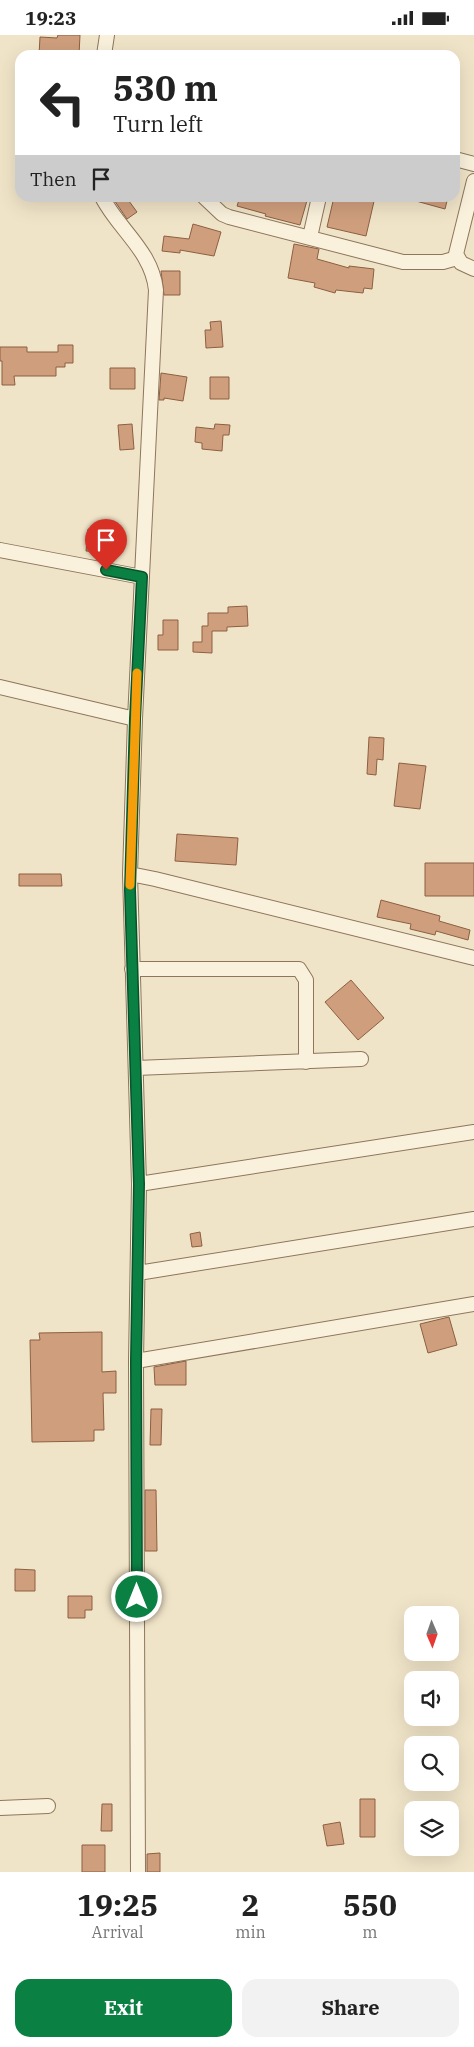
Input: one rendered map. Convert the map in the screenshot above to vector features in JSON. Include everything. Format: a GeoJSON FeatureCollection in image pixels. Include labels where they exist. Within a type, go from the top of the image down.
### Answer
{"type":"FeatureCollection","features":[{"type":"Feature","properties":{"kind":"street"},"geometry":{"type":"LineString","coordinates":[[105,50],[107,35]]}},
{"type":"Feature","properties":{"kind":"street"},"geometry":{"type":"LineString","coordinates":[[460,160],[474,164]]}},
{"type":"Feature","properties":{"kind":"street"},"geometry":{"type":"LineString","coordinates":[[474,181],[456,251],[457,258],[464,266],[474,269]]}},
{"type":"Feature","properties":{"kind":"street"},"geometry":{"type":"LineString","coordinates":[[106,202],[151,267],[155,285],[135,719],[130,875],[139,1184],[136,1361],[138,1872]]}},
{"type":"Feature","properties":{"kind":"street"},"geometry":{"type":"LineString","coordinates":[[310,237],[318,202]]}},
{"type":"Feature","properties":{"kind":"street"},"geometry":{"type":"LineString","coordinates":[[217,203],[229,217],[403,262],[443,263],[457,258]]}},
{"type":"Feature","properties":{"kind":"street"},"geometry":{"type":"LineString","coordinates":[[0,550],[142,577]]}},
{"type":"Feature","properties":{"kind":"street"},"geometry":{"type":"LineString","coordinates":[[0,687],[135,719]]}},
{"type":"Feature","properties":{"kind":"street"},"geometry":{"type":"LineString","coordinates":[[130,875],[155,879],[474,958]]}},
{"type":"Feature","properties":{"kind":"street"},"geometry":{"type":"LineString","coordinates":[[132,969],[299,969],[306,980],[306,1062]]}},
{"type":"Feature","properties":{"kind":"street"},"geometry":{"type":"LineString","coordinates":[[136,1069],[361,1059]]}},
{"type":"Feature","properties":{"kind":"street"},"geometry":{"type":"LineString","coordinates":[[139,1184],[474,1132]]}},
{"type":"Feature","properties":{"kind":"street"},"geometry":{"type":"LineString","coordinates":[[138,1273],[474,1219]]}},
{"type":"Feature","properties":{"kind":"street"},"geometry":{"type":"LineString","coordinates":[[136,1361],[474,1304]]}},
{"type":"Feature","properties":{"kind":"street"},"geometry":{"type":"LineString","coordinates":[[0,1808],[48,1807]]}},
{"type":"Feature","properties":{"kind":"building"},"geometry":{"type":"Polygon","coordinates":[[[58,35],[80,35],[79,50],[39,50],[40,37],[57,38],[58,35]]]}},
{"type":"Feature","properties":{"kind":"building"},"geometry":{"type":"Polygon","coordinates":[[[115,202],[130,202],[137,212],[127,219],[115,202]]]}},
{"type":"Feature","properties":{"kind":"building"},"geometry":{"type":"Polygon","coordinates":[[[238,202],[307,202],[300,225],[237,206],[238,202]]]}},
{"type":"Feature","properties":{"kind":"building"},"geometry":{"type":"Polygon","coordinates":[[[333,202],[374,202],[366,236],[327,227],[333,202]]]}},
{"type":"Feature","properties":{"kind":"building"},"geometry":{"type":"Polygon","coordinates":[[[420,202],[447,202],[445,209],[420,202]]]}},
{"type":"Feature","properties":{"kind":"building"},"geometry":{"type":"Polygon","coordinates":[[[193,224],[221,232],[214,256],[180,250],[180,253],[162,251],[164,236],[189,239],[193,224]]]}},
{"type":"Feature","properties":{"kind":"building"},"geometry":{"type":"Polygon","coordinates":[[[294,244],[319,249],[317,259],[349,268],[349,266],[374,269],[372,289],[364,288],[363,293],[336,290],[335,293],[314,287],[315,283],[288,278],[294,244]]]}},
{"type":"Feature","properties":{"kind":"building"},"geometry":{"type":"Polygon","coordinates":[[[161,271],[180,271],[180,295],[164,295],[161,271]]]}},
{"type":"Feature","properties":{"kind":"building"},"geometry":{"type":"Polygon","coordinates":[[[221,321],[223,347],[206,348],[205,330],[211,330],[210,322],[221,321]]]}},
{"type":"Feature","properties":{"kind":"building"},"geometry":{"type":"Polygon","coordinates":[[[58,345],[73,345],[73,363],[65,363],[65,367],[56,367],[56,376],[14,376],[15,385],[2,385],[0,347],[27,347],[27,352],[58,352],[58,345]]]}},
{"type":"Feature","properties":{"kind":"building"},"geometry":{"type":"Polygon","coordinates":[[[110,368],[135,368],[135,389],[110,389],[110,368]]]}},
{"type":"Feature","properties":{"kind":"building"},"geometry":{"type":"Polygon","coordinates":[[[161,373],[187,377],[183,401],[164,398],[164,400],[159,400],[161,373]]]}},
{"type":"Feature","properties":{"kind":"building"},"geometry":{"type":"Polygon","coordinates":[[[210,377],[229,377],[229,399],[210,399],[210,377]]]}},
{"type":"Feature","properties":{"kind":"building"},"geometry":{"type":"Polygon","coordinates":[[[132,424],[134,449],[120,450],[118,425],[132,424]]]}},
{"type":"Feature","properties":{"kind":"building"},"geometry":{"type":"Polygon","coordinates":[[[215,424],[230,425],[229,435],[223,435],[222,451],[202,449],[202,443],[195,442],[196,427],[214,429],[215,424]]]}},
{"type":"Feature","properties":{"kind":"building"},"geometry":{"type":"Polygon","coordinates":[[[88,529],[108,531],[106,552],[86,551],[88,529]]]}},
{"type":"Feature","properties":{"kind":"building"},"geometry":{"type":"Polygon","coordinates":[[[247,606],[248,626],[227,627],[227,631],[212,631],[212,653],[193,652],[193,642],[202,642],[202,626],[208,626],[208,613],[228,613],[228,607],[247,606]]]}},
{"type":"Feature","properties":{"kind":"building"},"geometry":{"type":"Polygon","coordinates":[[[163,620],[178,620],[178,650],[158,650],[158,635],[163,635],[163,620]]]}},
{"type":"Feature","properties":{"kind":"building"},"geometry":{"type":"Polygon","coordinates":[[[369,737],[384,738],[383,760],[377,759],[376,775],[367,774],[369,737]]]}},
{"type":"Feature","properties":{"kind":"building"},"geometry":{"type":"Polygon","coordinates":[[[399,763],[426,766],[420,809],[394,806],[399,763]]]}},
{"type":"Feature","properties":{"kind":"building"},"geometry":{"type":"Polygon","coordinates":[[[177,834],[238,838],[236,865],[175,861],[177,834]]]}},
{"type":"Feature","properties":{"kind":"building"},"geometry":{"type":"Polygon","coordinates":[[[425,863],[474,863],[474,896],[425,896],[425,863]]]}},
{"type":"Feature","properties":{"kind":"building"},"geometry":{"type":"Polygon","coordinates":[[[19,874],[61,874],[62,886],[19,886],[19,874]]]}},
{"type":"Feature","properties":{"kind":"building"},"geometry":{"type":"Polygon","coordinates":[[[381,900],[440,916],[439,921],[470,930],[468,940],[436,931],[435,935],[410,929],[411,924],[377,917],[381,900]]]}},
{"type":"Feature","properties":{"kind":"building"},"geometry":{"type":"Polygon","coordinates":[[[351,980],[384,1018],[358,1040],[325,1002],[351,980]]]}},
{"type":"Feature","properties":{"kind":"building"},"geometry":{"type":"Polygon","coordinates":[[[200,1232],[202,1246],[192,1247],[190,1234],[200,1232]]]}},
{"type":"Feature","properties":{"kind":"building"},"geometry":{"type":"Polygon","coordinates":[[[449,1317],[457,1345],[428,1353],[420,1324],[449,1317]]]}},
{"type":"Feature","properties":{"kind":"building"},"geometry":{"type":"Polygon","coordinates":[[[102,1332],[102,1372],[116,1371],[116,1393],[103,1393],[104,1430],[94,1430],[94,1441],[32,1442],[30,1340],[40,1340],[39,1333],[102,1332]]]}},
{"type":"Feature","properties":{"kind":"building"},"geometry":{"type":"Polygon","coordinates":[[[186,1361],[186,1385],[155,1385],[154,1367],[186,1361]]]}},
{"type":"Feature","properties":{"kind":"building"},"geometry":{"type":"Polygon","coordinates":[[[151,1409],[162,1409],[161,1445],[150,1445],[151,1409]]]}},
{"type":"Feature","properties":{"kind":"building"},"geometry":{"type":"Polygon","coordinates":[[[145,1490],[156,1490],[157,1551],[145,1551],[145,1490]]]}},
{"type":"Feature","properties":{"kind":"building"},"geometry":{"type":"Polygon","coordinates":[[[15,1569],[35,1570],[35,1591],[15,1591],[15,1569]]]}},
{"type":"Feature","properties":{"kind":"building"},"geometry":{"type":"Polygon","coordinates":[[[68,1596],[92,1596],[92,1610],[85,1610],[85,1618],[68,1618],[68,1596]]]}},
{"type":"Feature","properties":{"kind":"building"},"geometry":{"type":"Polygon","coordinates":[[[360,1799],[375,1799],[375,1837],[360,1837],[360,1799]]]}},
{"type":"Feature","properties":{"kind":"building"},"geometry":{"type":"Polygon","coordinates":[[[102,1804],[112,1804],[112,1831],[101,1831],[102,1804]]]}},
{"type":"Feature","properties":{"kind":"building"},"geometry":{"type":"Polygon","coordinates":[[[340,1822],[344,1844],[327,1846],[323,1825],[340,1822]]]}},
{"type":"Feature","properties":{"kind":"building"},"geometry":{"type":"Polygon","coordinates":[[[82,1845],[105,1845],[105,1872],[82,1872],[82,1845]]]}},
{"type":"Feature","properties":{"kind":"building"},"geometry":{"type":"Polygon","coordinates":[[[160,1853],[160,1872],[147,1872],[147,1854],[160,1853]]]}},
{"type":"Feature","properties":{"kind":"slow traffic"},"geometry":{"type":"LineString","coordinates":[[130,885],[137,673]]}},
{"type":"Feature","properties":{"kind":"route"},"geometry":{"type":"LineString","coordinates":[[106,570],[142,577],[135,719],[130,890],[139,1184],[136,1361],[137,1597]]}}]}
